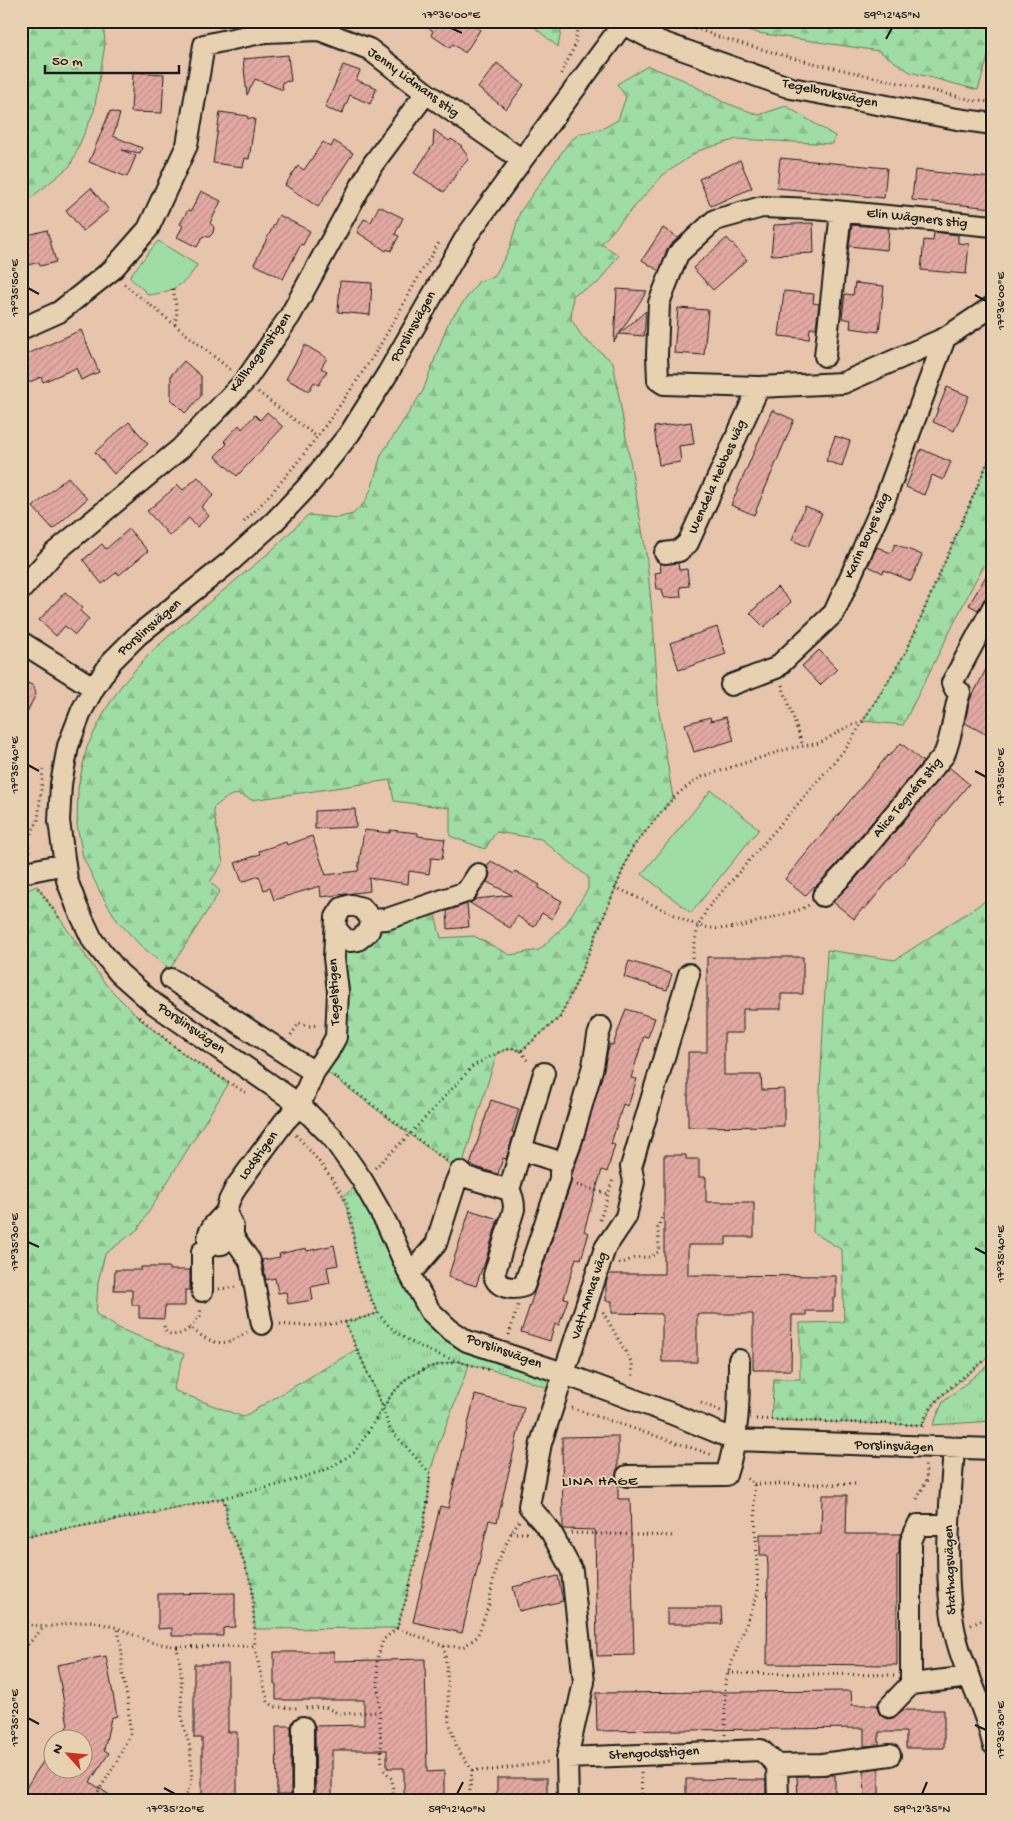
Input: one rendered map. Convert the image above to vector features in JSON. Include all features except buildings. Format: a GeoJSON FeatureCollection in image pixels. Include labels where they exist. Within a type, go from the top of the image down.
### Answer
{"type":"FeatureCollection","features":[{"type":"Feature","properties":{"kind":"street","name":"Tegelbruksvägen"},"geometry":{"type":"LineString","coordinates":[[621,23],[650,38],[791,88],[993,124]]}},
{"type":"Feature","properties":{"kind":"street","name":"Porslinsvägen"},"geometry":{"type":"LineString","coordinates":[[621,23],[466,237],[388,373],[350,433],[307,486],[274,522],[231,561],[138,635],[112,661],[94,688],[82,710],[68,746],[61,784],[59,820],[67,880],[77,907],[93,940],[119,973],[154,1002],[300,1105],[332,1137],[362,1180],[387,1224],[408,1271],[430,1311],[438,1320],[467,1341],[670,1413],[736,1440],[993,1450]]}},
{"type":"Feature","properties":{"kind":"street","name":"Jenny Lidmans stig"},"geometry":{"type":"LineString","coordinates":[[21,329],[59,312],[112,270],[148,229],[187,145],[204,45],[266,32],[319,30],[368,49],[426,93],[522,160]]}},
{"type":"Feature","properties":{"kind":"street","name":"Källhagenstigen"},"geometry":{"type":"LineString","coordinates":[[21,590],[54,553],[181,448],[245,381],[290,316],[373,164],[426,93]]}},
{"type":"Feature","properties":{"kind":"street","name":"Elin Wägners stig"},"geometry":{"type":"LineString","coordinates":[[759,387],[664,384],[658,380],[659,303],[678,254],[715,220],[762,207],[993,226]]}},
{"type":"Feature","properties":{"kind":"street"},"geometry":{"type":"LineString","coordinates":[[825,356],[841,212]]}},
{"type":"Feature","properties":{"kind":"street"},"geometry":{"type":"LineString","coordinates":[[759,387],[843,383],[945,338],[993,306]]}},
{"type":"Feature","properties":{"kind":"street","name":"Karin Boyes väg"},"geometry":{"type":"LineString","coordinates":[[731,685],[776,668],[834,613],[884,502],[945,338]]}},
{"type":"Feature","properties":{"kind":"street","name":"Wendela Hebbes väg"},"geometry":{"type":"LineString","coordinates":[[665,553],[678,551],[688,543],[759,387]]}},
{"type":"Feature","properties":{"kind":"street","name":"Alice Tegnérs stig"},"geometry":{"type":"LineString","coordinates":[[823,896],[844,874],[944,755],[950,741],[952,723],[960,692],[955,689],[952,683],[993,607]]}},
{"type":"Feature","properties":{"kind":"street"},"geometry":{"type":"LineString","coordinates":[[21,642],[94,688]]}},
{"type":"Feature","properties":{"kind":"street"},"geometry":{"type":"LineString","coordinates":[[21,873],[65,864]]}},
{"type":"Feature","properties":{"kind":"street","name":"Tegelstigen"},"geometry":{"type":"LineString","coordinates":[[300,1105],[317,1069],[336,1037],[337,1022],[329,987],[336,929],[344,938],[350,941],[358,940],[369,931],[370,920],[387,919],[466,892],[478,874]]}},
{"type":"Feature","properties":{"kind":"street","name":"Vatt-Annas väg"},"geometry":{"type":"LineString","coordinates":[[529,1506],[541,1443],[605,1248],[626,1217],[634,1182],[631,1167],[689,974]]}},
{"type":"Feature","properties":{"kind":"street"},"geometry":{"type":"LineString","coordinates":[[171,979],[282,1051],[317,1069]]}},
{"type":"Feature","properties":{"kind":"street"},"geometry":{"type":"LineString","coordinates":[[544,1073],[510,1190],[514,1209],[494,1275],[495,1280],[499,1284],[509,1288],[524,1286],[594,1066],[601,1027]]}},
{"type":"Feature","properties":{"kind":"street","name":"Lodstigen"},"geometry":{"type":"LineString","coordinates":[[211,1245],[208,1240],[208,1233],[226,1212],[236,1187],[284,1122],[300,1105]]}},
{"type":"Feature","properties":{"kind":"street"},"geometry":{"type":"LineString","coordinates":[[522,1150],[561,1171]]}},
{"type":"Feature","properties":{"kind":"street"},"geometry":{"type":"LineString","coordinates":[[408,1271],[417,1266],[436,1244],[460,1172],[466,1177],[510,1190]]}},
{"type":"Feature","properties":{"kind":"street"},"geometry":{"type":"LineString","coordinates":[[202,1290],[202,1252],[211,1245],[222,1244],[232,1235],[234,1227],[226,1212]]}},
{"type":"Feature","properties":{"kind":"street"},"geometry":{"type":"LineString","coordinates":[[232,1235],[250,1261],[262,1324]]}},
{"type":"Feature","properties":{"kind":"street"},"geometry":{"type":"LineString","coordinates":[[627,1476],[726,1475],[736,1440],[739,1417],[740,1360]]}},
{"type":"Feature","properties":{"kind":"street","name":"Stathagsvägen"},"geometry":{"type":"LineString","coordinates":[[954,1449],[949,1525],[949,1598],[954,1630],[993,1744]]}},
{"type":"Feature","properties":{"kind":"street"},"geometry":{"type":"LineString","coordinates":[[529,1506],[551,1532],[572,1571],[584,1682],[567,1758],[568,1800]]}},
{"type":"Feature","properties":{"kind":"street"},"geometry":{"type":"LineString","coordinates":[[889,1708],[910,1680],[911,1541],[918,1525],[949,1525]]}},
{"type":"Feature","properties":{"kind":"street"},"geometry":{"type":"LineString","coordinates":[[910,1680],[970,1677]]}},
{"type":"Feature","properties":{"kind":"street"},"geometry":{"type":"LineString","coordinates":[[303,1727],[303,1800]]}},
{"type":"Feature","properties":{"kind":"street","name":"Stengodsstigen"},"geometry":{"type":"LineString","coordinates":[[567,1758],[761,1750],[777,1765]]}},
{"type":"Feature","properties":{"kind":"street"},"geometry":{"type":"LineString","coordinates":[[778,1800],[777,1765],[822,1764],[890,1756]]}},
{"type":"Feature","properties":{"kind":"path"},"geometry":{"type":"LineString","coordinates":[[555,82],[575,45],[578,21]]}},
{"type":"Feature","properties":{"kind":"path"},"geometry":{"type":"LineString","coordinates":[[676,21],[719,37],[796,60],[993,102]]}},
{"type":"Feature","properties":{"kind":"path"},"geometry":{"type":"LineString","coordinates":[[238,527],[288,472],[370,360],[440,242]]}},
{"type":"Feature","properties":{"kind":"path"},"geometry":{"type":"LineString","coordinates":[[112,270],[125,286],[316,436]]}},
{"type":"Feature","properties":{"kind":"path"},"geometry":{"type":"LineString","coordinates":[[173,289],[177,312],[175,326]]}},
{"type":"Feature","properties":{"kind":"path"},"geometry":{"type":"LineString","coordinates":[[689,974],[698,926],[707,909],[847,747],[906,652],[993,450]]}},
{"type":"Feature","properties":{"kind":"path"},"geometry":{"type":"LineString","coordinates":[[776,668],[804,746]]}},
{"type":"Feature","properties":{"kind":"path"},"geometry":{"type":"LineString","coordinates":[[362,1180],[411,1133],[473,1066],[512,1048],[521,1051],[560,1017],[578,979],[632,848],[651,823],[684,788],[702,777],[787,749],[820,742],[863,720]]}},
{"type":"Feature","properties":{"kind":"path"},"geometry":{"type":"LineString","coordinates":[[21,844],[27,840]]}},
{"type":"Feature","properties":{"kind":"path"},"geometry":{"type":"LineString","coordinates":[[615,887],[698,926],[718,929],[743,926],[802,909],[823,896]]}},
{"type":"Feature","properties":{"kind":"path"},"geometry":{"type":"LineString","coordinates":[[282,1051],[299,1023],[308,1026],[337,1022]]}},
{"type":"Feature","properties":{"kind":"path"},"geometry":{"type":"LineString","coordinates":[[317,1069],[411,1133],[460,1172]]}},
{"type":"Feature","properties":{"kind":"path"},"geometry":{"type":"LineString","coordinates":[[284,1122],[301,1140],[343,1197],[353,1228],[354,1246],[361,1275],[378,1313],[391,1328],[411,1342],[469,1365]]}},
{"type":"Feature","properties":{"kind":"path"},"geometry":{"type":"LineString","coordinates":[[561,1171],[608,1194]]}},
{"type":"Feature","properties":{"kind":"path"},"geometry":{"type":"LineString","coordinates":[[599,1222],[614,1176]]}},
{"type":"Feature","properties":{"kind":"path"},"geometry":{"type":"LineString","coordinates":[[611,1264],[626,1263],[634,1258],[654,1256],[660,1251],[658,1228],[662,1217]]}},
{"type":"Feature","properties":{"kind":"path"},"geometry":{"type":"LineString","coordinates":[[202,1290],[254,1285]]}},
{"type":"Feature","properties":{"kind":"path"},"geometry":{"type":"LineString","coordinates":[[504,1354],[524,1286]]}},
{"type":"Feature","properties":{"kind":"path"},"geometry":{"type":"LineString","coordinates":[[599,1308],[608,1319],[632,1363],[632,1378]]}},
{"type":"Feature","properties":{"kind":"path"},"geometry":{"type":"LineString","coordinates":[[378,1313],[346,1322],[383,1408],[389,1428],[430,1473],[423,1529],[406,1599],[397,1628],[383,1640],[377,1660],[382,1768],[392,1779],[394,1800]]}},
{"type":"Feature","properties":{"kind":"path"},"geometry":{"type":"LineString","coordinates":[[771,1420],[922,1425],[937,1400],[993,1354]]}},
{"type":"Feature","properties":{"kind":"path"},"geometry":{"type":"LineString","coordinates":[[21,1537],[222,1498],[282,1484],[328,1469],[355,1452],[369,1433],[392,1394],[407,1378],[429,1366],[457,1361]]}},
{"type":"Feature","properties":{"kind":"path"},"geometry":{"type":"LineString","coordinates":[[555,1402],[716,1456],[754,1484],[855,1484]]}},
{"type":"Feature","properties":{"kind":"path"},"geometry":{"type":"LineString","coordinates":[[917,1499],[927,1480],[923,1448]]}},
{"type":"Feature","properties":{"kind":"path"},"geometry":{"type":"LineString","coordinates":[[726,1750],[725,1681],[758,1593],[754,1484]]}},
{"type":"Feature","properties":{"kind":"path"},"geometry":{"type":"LineString","coordinates":[[222,1498],[226,1507],[227,1525],[241,1554],[252,1586],[258,1667],[268,1702],[275,1707],[325,1707],[339,1714],[379,1712]]}},
{"type":"Feature","properties":{"kind":"path"},"geometry":{"type":"LineString","coordinates":[[397,1628],[444,1646],[462,1648],[477,1637],[488,1608],[496,1566],[511,1533],[529,1506]]}},
{"type":"Feature","properties":{"kind":"path"},"geometry":{"type":"LineString","coordinates":[[511,1533],[551,1532],[676,1536]]}},
{"type":"Feature","properties":{"kind":"path"},"geometry":{"type":"LineString","coordinates":[[954,1630],[977,1623],[993,1613]]}},
{"type":"Feature","properties":{"kind":"path"},"geometry":{"type":"LineString","coordinates":[[21,1623],[44,1627],[90,1621],[118,1628],[150,1642],[177,1647],[256,1646]]}},
{"type":"Feature","properties":{"kind":"path"},"geometry":{"type":"LineString","coordinates":[[21,1652],[44,1627]]}},
{"type":"Feature","properties":{"kind":"path"},"geometry":{"type":"LineString","coordinates":[[93,1800],[116,1763],[130,1734],[128,1702],[122,1672],[122,1654],[118,1628]]}},
{"type":"Feature","properties":{"kind":"path"},"geometry":{"type":"LineString","coordinates":[[444,1646],[449,1721],[457,1748],[472,1770],[469,1800]]}},
{"type":"Feature","properties":{"kind":"path"},"geometry":{"type":"LineString","coordinates":[[177,1647],[181,1670],[182,1720],[190,1747],[192,1779],[185,1800]]}},
{"type":"Feature","properties":{"kind":"path"},"geometry":{"type":"LineString","coordinates":[[728,1673],[910,1680]]}},
{"type":"Feature","properties":{"kind":"path"},"geometry":{"type":"LineString","coordinates":[[641,1754],[642,1800]]}},
{"type":"Feature","properties":{"kind":"path"},"geometry":{"type":"LineString","coordinates":[[472,1770],[493,1770],[537,1765],[567,1758]]}},
{"type":"Feature","properties":{"kind":"green space"},"geometry":{"type":"Polygon","coordinates":[[[21,21],[103,21],[105,44],[94,111],[70,166],[21,206],[21,21]]]}},
{"type":"Feature","properties":{"kind":"green space"},"geometry":{"type":"Polygon","coordinates":[[[527,21],[563,21],[558,47],[527,21]]]}},
{"type":"Feature","properties":{"kind":"green space"},"geometry":{"type":"Polygon","coordinates":[[[717,21],[993,21],[993,40],[978,90],[910,72],[879,51],[758,33],[717,21]]]}},
{"type":"Feature","properties":{"kind":"green space"},"geometry":{"type":"Polygon","coordinates":[[[648,66],[684,80],[723,102],[759,115],[786,106],[835,136],[833,144],[737,139],[698,151],[663,175],[601,244],[619,255],[598,283],[573,295],[571,319],[583,338],[613,362],[646,553],[659,712],[673,798],[632,848],[578,979],[560,1017],[521,1051],[512,1048],[497,1053],[460,1172],[319,1066],[328,1052],[344,938],[432,903],[441,938],[474,936],[510,955],[539,950],[565,925],[588,889],[588,877],[541,839],[496,832],[485,849],[450,836],[450,808],[394,801],[390,780],[252,800],[240,795],[231,795],[213,808],[223,863],[210,882],[220,891],[170,969],[141,946],[117,920],[101,894],[83,857],[77,825],[78,788],[87,747],[106,709],[121,686],[150,653],[270,552],[308,515],[337,518],[353,514],[365,502],[372,487],[381,455],[423,391],[448,323],[479,281],[494,277],[509,250],[520,212],[569,142],[579,134],[602,129],[618,120],[626,97],[617,84],[648,66]]]}},
{"type":"Feature","properties":{"kind":"green space"},"geometry":{"type":"Polygon","coordinates":[[[158,241],[197,265],[188,278],[177,286],[164,292],[149,295],[129,277],[158,241]]]}},
{"type":"Feature","properties":{"kind":"green space"},"geometry":{"type":"Polygon","coordinates":[[[993,450],[993,553],[975,581],[903,725],[863,721],[906,652],[993,450]]]}},
{"type":"Feature","properties":{"kind":"green space"},"geometry":{"type":"Polygon","coordinates":[[[711,790],[759,829],[691,913],[642,874],[711,790]]]}},
{"type":"Feature","properties":{"kind":"green space"},"geometry":{"type":"Polygon","coordinates":[[[37,886],[106,985],[141,1020],[186,1056],[229,1083],[138,1229],[105,1254],[98,1282],[96,1314],[120,1329],[184,1354],[173,1390],[243,1417],[357,1349],[383,1407],[407,1378],[429,1367],[457,1361],[469,1365],[438,1446],[430,1473],[423,1529],[397,1628],[255,1629],[252,1586],[241,1554],[227,1525],[226,1507],[222,1498],[157,1513],[21,1537],[21,893],[37,886]]]}},
{"type":"Feature","properties":{"kind":"green space"},"geometry":{"type":"Polygon","coordinates":[[[993,896],[993,1354],[937,1400],[922,1425],[771,1420],[774,1379],[800,1379],[800,1323],[844,1322],[842,1250],[813,1232],[827,950],[895,960],[993,896]]]}},
{"type":"Feature","properties":{"kind":"green space"},"geometry":{"type":"Polygon","coordinates":[[[362,1180],[438,1319],[551,1369],[558,1392],[515,1376],[457,1361],[392,1394],[383,1408],[345,1322],[378,1313],[361,1275],[354,1246],[353,1228],[343,1197],[362,1180]]]}},
{"type":"Feature","properties":{"kind":"green space"},"geometry":{"type":"Polygon","coordinates":[[[993,1361],[993,1421],[933,1425],[943,1402],[993,1361]]]}},
{"type":"Feature","properties":{"kind":"district","name":"LINA HAGE"},"geometry":{"type":"Point","coordinates":[600,1482]}}]}
